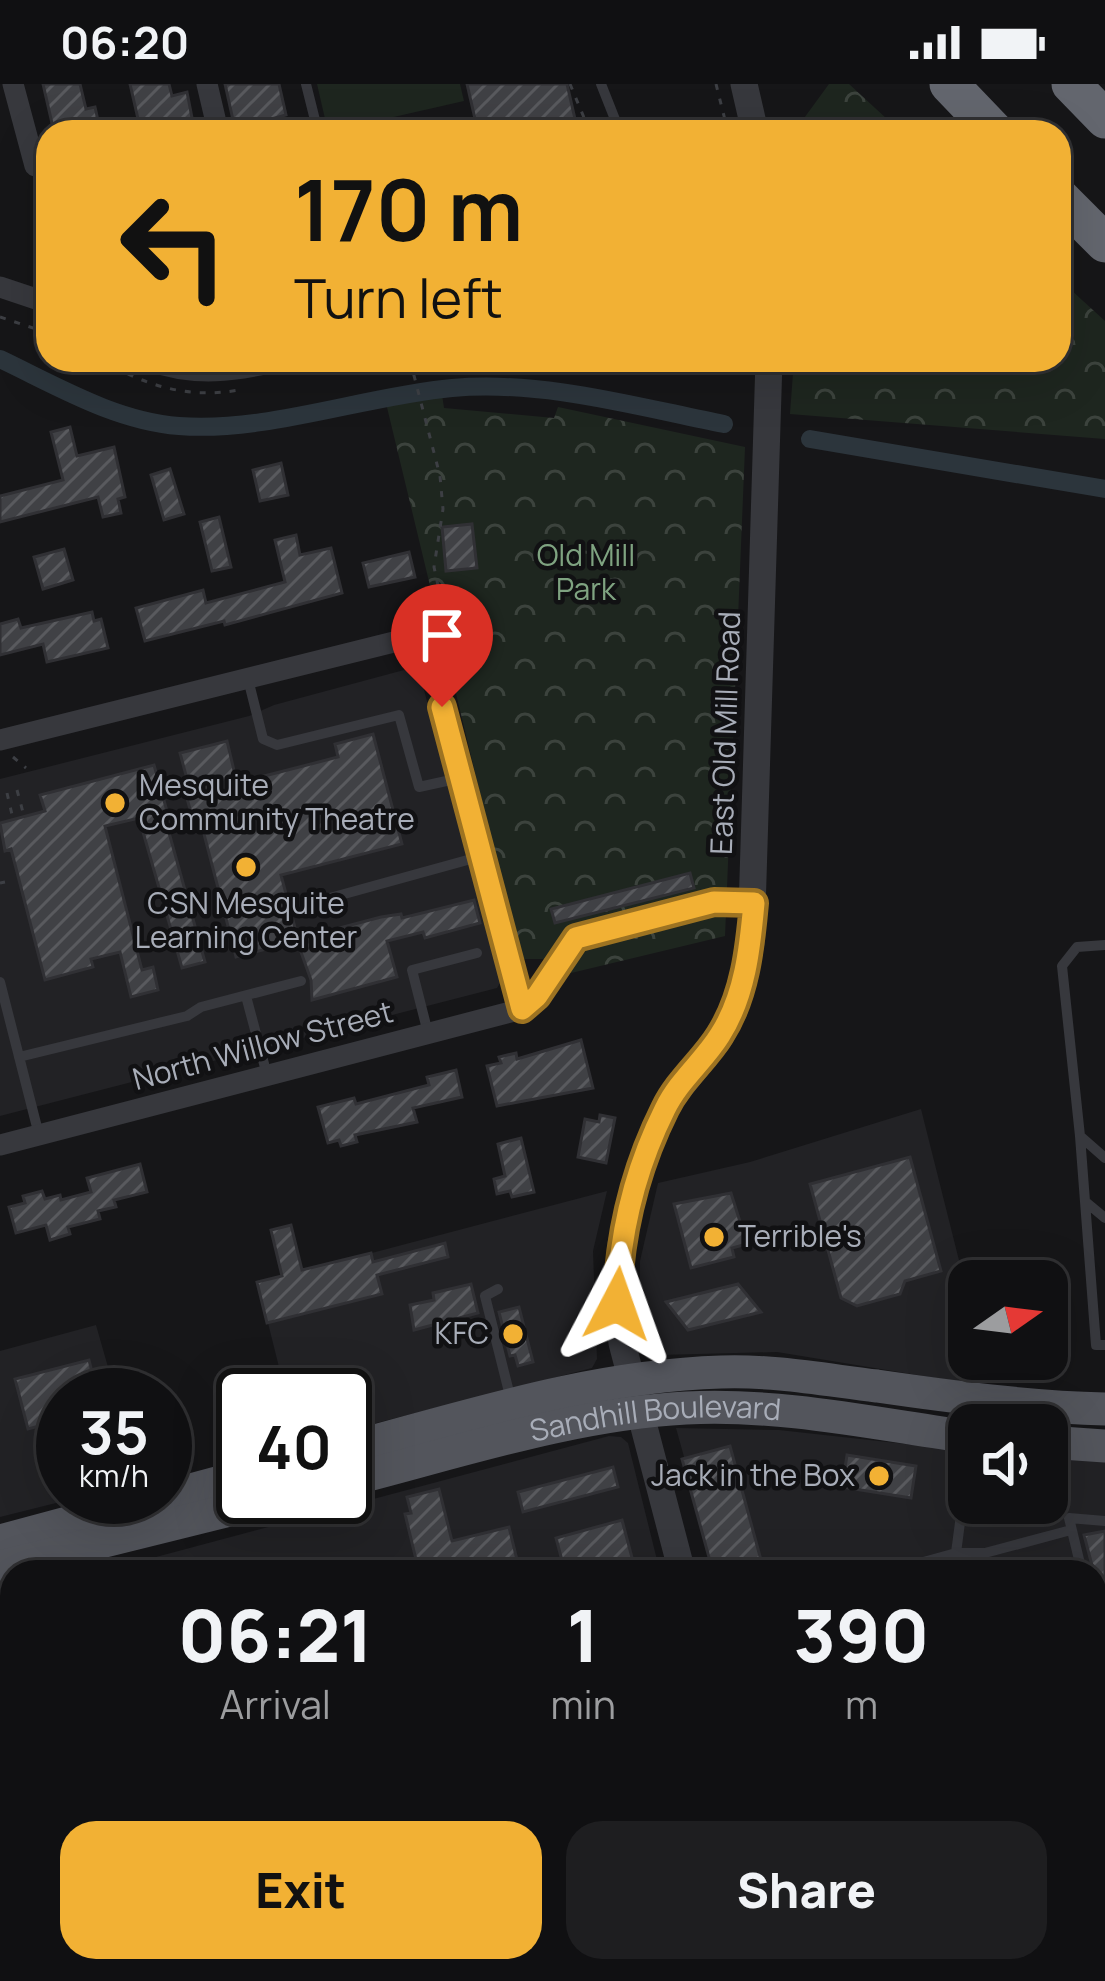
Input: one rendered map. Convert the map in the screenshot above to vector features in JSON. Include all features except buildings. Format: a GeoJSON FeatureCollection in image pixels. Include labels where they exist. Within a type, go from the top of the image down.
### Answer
{"type":"FeatureCollection","features":[{"type":"Feature","properties":{"kind":"highway"},"geometry":{"type":"LineString","coordinates":[[949,84],[984,120]]}},
{"type":"Feature","properties":{"kind":"highway"},"geometry":{"type":"LineString","coordinates":[[1071,84],[1105,118]]}},
{"type":"Feature","properties":{"kind":"highway"},"geometry":{"type":"LineString","coordinates":[[1090,84],[1105,97]]}},
{"type":"Feature","properties":{"kind":"highway"},"geometry":{"type":"LineString","coordinates":[[1071,209],[1105,243]]}},
{"type":"Feature","properties":{"kind":"main road","name":"Sandhill Boulevard"},"geometry":{"type":"LineString","coordinates":[[372,1442],[629,1378],[736,1372],[974,1400],[1105,1409]]}},
{"type":"Feature","properties":{"kind":"main road","name":"Sandhill Boulevard"},"geometry":{"type":"LineString","coordinates":[[372,1474],[568,1425],[686,1408],[806,1413],[948,1434]]}},
{"type":"Feature","properties":{"kind":"main road"},"geometry":{"type":"LineString","coordinates":[[1068,1443],[1105,1445]]}},
{"type":"Feature","properties":{"kind":"main road"},"geometry":{"type":"LineString","coordinates":[[28,1560],[215,1514]]}},
{"type":"Feature","properties":{"kind":"main road"},"geometry":{"type":"LineString","coordinates":[[0,1541],[64,1524]]}},
{"type":"Feature","properties":{"kind":"street"},"geometry":{"type":"LineString","coordinates":[[13,84],[35,166]]}},
{"type":"Feature","properties":{"kind":"street"},"geometry":{"type":"LineString","coordinates":[[207,84],[215,118]]}},
{"type":"Feature","properties":{"kind":"street"},"geometry":{"type":"LineString","coordinates":[[744,84],[752,120]]}},
{"type":"Feature","properties":{"kind":"street"},"geometry":{"type":"LineString","coordinates":[[0,287],[36,299]]}},
{"type":"Feature","properties":{"kind":"street"},"geometry":{"type":"LineString","coordinates":[[187,372],[235,372]]}},
{"type":"Feature","properties":{"kind":"street","name":"East Old Mill Road"},"geometry":{"type":"LineString","coordinates":[[679,1560],[629,1378],[617,1304],[621,1244],[641,1166],[667,1104],[734,1011],[751,943],[769,372]]}},
{"type":"Feature","properties":{"kind":"street"},"geometry":{"type":"LineString","coordinates":[[0,740],[422,635]]}},
{"type":"Feature","properties":{"kind":"street","name":"North Willow Street"},"geometry":{"type":"LineString","coordinates":[[0,1145],[529,1002]]}},
{"type":"Feature","properties":{"kind":"lane"},"geometry":{"type":"LineString","coordinates":[[306,84],[315,120]]}},
{"type":"Feature","properties":{"kind":"lane"},"geometry":{"type":"LineString","coordinates":[[601,84],[615,120]]}},
{"type":"Feature","properties":{"kind":"lane"},"geometry":{"type":"LineString","coordinates":[[422,635],[482,856],[529,1002]]}},
{"type":"Feature","properties":{"kind":"lane"},"geometry":{"type":"LineString","coordinates":[[248,678],[263,739],[277,746],[399,715],[419,788],[460,778]]}},
{"type":"Feature","properties":{"kind":"lane"},"geometry":{"type":"LineString","coordinates":[[308,904],[482,856]]}},
{"type":"Feature","properties":{"kind":"lane"},"geometry":{"type":"LineString","coordinates":[[529,1002],[576,938],[714,902],[754,903]]}},
{"type":"Feature","properties":{"kind":"lane"},"geometry":{"type":"LineString","coordinates":[[1105,945],[1077,947],[1062,966],[1088,1203],[1096,1346],[1105,1345]]}},
{"type":"Feature","properties":{"kind":"lane"},"geometry":{"type":"LineString","coordinates":[[428,1033],[412,970],[477,953]]}},
{"type":"Feature","properties":{"kind":"lane"},"geometry":{"type":"LineString","coordinates":[[19,1057],[188,1016],[201,1007],[302,981]]}},
{"type":"Feature","properties":{"kind":"lane"},"geometry":{"type":"LineString","coordinates":[[0,982],[39,1135]]}},
{"type":"Feature","properties":{"kind":"lane"},"geometry":{"type":"LineString","coordinates":[[246,996],[267,1076]]}},
{"type":"Feature","properties":{"kind":"lane"},"geometry":{"type":"LineString","coordinates":[[1080,1136],[1105,1158]]}},
{"type":"Feature","properties":{"kind":"lane"},"geometry":{"type":"LineString","coordinates":[[1088,1203],[1105,1218]]}},
{"type":"Feature","properties":{"kind":"lane"},"geometry":{"type":"LineString","coordinates":[[498,1289],[485,1296],[512,1405]]}},
{"type":"Feature","properties":{"kind":"lane"},"geometry":{"type":"LineString","coordinates":[[1079,1560],[1069,1518],[1105,1521]]}},
{"type":"Feature","properties":{"kind":"lane"},"geometry":{"type":"LineString","coordinates":[[958,1560],[960,1524]]}},
{"type":"Feature","properties":{"kind":"lane"},"geometry":{"type":"LineString","coordinates":[[931,1560],[956,1553],[985,1553],[1071,1530]]}},
{"type":"Feature","properties":{"kind":"path"},"geometry":{"type":"LineString","coordinates":[[570,84],[585,120]]}},
{"type":"Feature","properties":{"kind":"path"},"geometry":{"type":"LineString","coordinates":[[716,84],[725,120]]}},
{"type":"Feature","properties":{"kind":"path"},"geometry":{"type":"LineString","coordinates":[[0,317],[36,329]]}},
{"type":"Feature","properties":{"kind":"path"},"geometry":{"type":"LineString","coordinates":[[413,372],[443,497],[434,567],[442,604],[430,607]]}},
{"type":"Feature","properties":{"kind":"path"},"geometry":{"type":"LineString","coordinates":[[17,790],[24,816]]}},
{"type":"Feature","properties":{"kind":"path"},"geometry":{"type":"LineString","coordinates":[[7,793],[13,819]]}},
{"type":"Feature","properties":{"kind":"shaded area"},"geometry":{"type":"Polygon","coordinates":[[[404,670],[416,676],[424,690],[502,980],[497,988],[0,1116],[0,779],[249,716],[404,670]]]}},
{"type":"Feature","properties":{"kind":"shaded area"},"geometry":{"type":"Polygon","coordinates":[[[921,1109],[959,1260],[948,1260],[948,1380],[978,1380],[978,1385],[777,1352],[653,1352],[640,1312],[640,1261],[658,1183],[750,1162],[921,1109]]]}},
{"type":"Feature","properties":{"kind":"shaded area"},"geometry":{"type":"Polygon","coordinates":[[[607,1191],[593,1251],[597,1359],[592,1368],[372,1424],[372,1368],[279,1368],[258,1283],[607,1191]]]}},
{"type":"Feature","properties":{"kind":"shaded area"},"geometry":{"type":"Polygon","coordinates":[[[96,1325],[108,1368],[36,1368],[36,1508],[0,1517],[0,1351],[96,1325]]]}},
{"type":"Feature","properties":{"kind":"shaded area"},"geometry":{"type":"Polygon","coordinates":[[[676,1428],[779,1430],[948,1449],[948,1524],[1068,1524],[1068,1458],[1105,1459],[1105,1560],[713,1560],[676,1428]]]}},
{"type":"Feature","properties":{"kind":"shaded area"},"geometry":{"type":"Polygon","coordinates":[[[609,1436],[628,1443],[657,1560],[145,1560],[280,1524],[372,1524],[372,1499],[609,1436]]]}},
{"type":"Feature","properties":{"kind":"green space"},"geometry":{"type":"Polygon","coordinates":[[[317,84],[460,84],[464,101],[381,120],[325,120],[317,84]]]}},
{"type":"Feature","properties":{"kind":"green space"},"geometry":{"type":"Polygon","coordinates":[[[829,84],[849,84],[888,120],[803,120],[829,84]]]}},
{"type":"Feature","properties":{"kind":"green space"},"geometry":{"type":"Polygon","coordinates":[[[1071,290],[1105,321],[1105,439],[790,414],[793,372],[1071,372],[1071,290]]]}},
{"type":"Feature","properties":{"kind":"green space","name":"Old Mill Park"},"geometry":{"type":"Polygon","coordinates":[[[442,395],[444,408],[554,418],[558,407],[745,447],[725,936],[571,973],[543,959],[520,959],[386,403],[442,395]]]}},
{"type":"Feature","properties":{"kind":"waterway"},"geometry":{"type":"LineString","coordinates":[[0,359],[109,410],[179,426],[246,424],[419,392],[486,387],[588,396],[724,424]]}},
{"type":"Feature","properties":{"kind":"waterway"},"geometry":{"type":"LineString","coordinates":[[810,439],[1105,489]]}},
{"type":"Feature","properties":{"kind":"place","name":"Mesquite Community Theatre"},"geometry":{"type":"Point","coordinates":[115,803]}},
{"type":"Feature","properties":{"kind":"place","name":"CSN Mesquite Learning Center"},"geometry":{"type":"Point","coordinates":[246,867]}},
{"type":"Feature","properties":{"kind":"place","name":"Terrible's"},"geometry":{"type":"Point","coordinates":[714,1237]}},
{"type":"Feature","properties":{"kind":"place","name":"KFC"},"geometry":{"type":"Point","coordinates":[513,1334]}},
{"type":"Feature","properties":{"kind":"place","name":"Jack in the Box"},"geometry":{"type":"Point","coordinates":[879,1476]}},
{"type":"Feature","properties":{"kind":"route"},"geometry":{"type":"LineString","coordinates":[[442,707],[522,1009],[537,996],[576,938],[714,902],[754,903],[751,943],[734,1011],[667,1104],[641,1166],[621,1244],[617,1304]]}}]}
